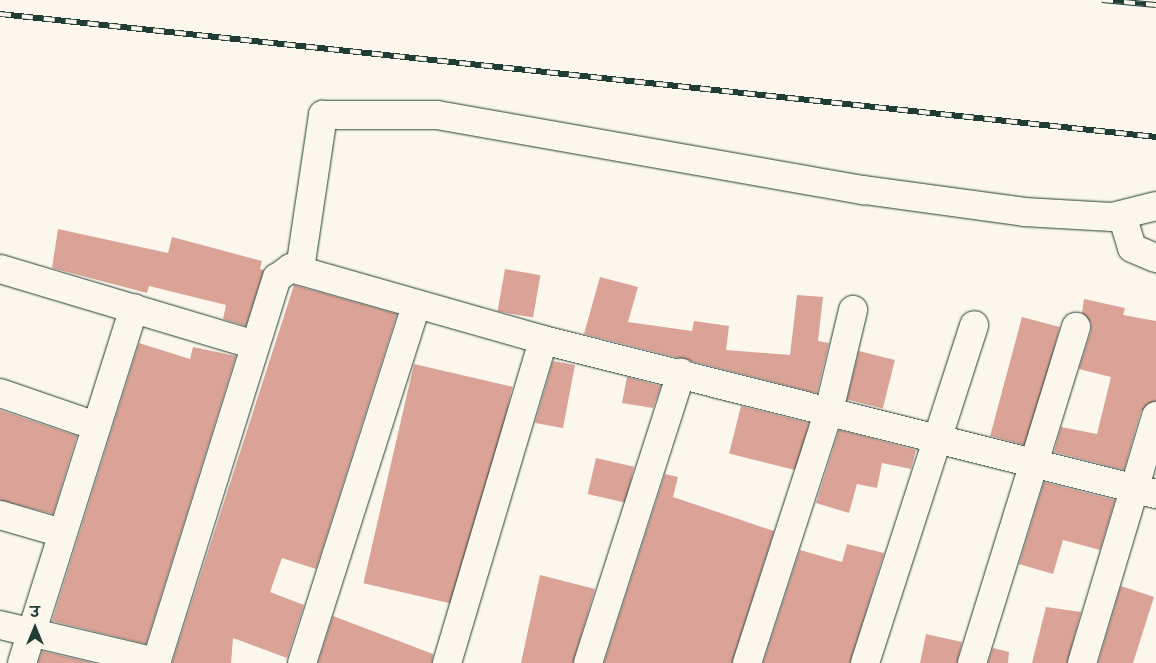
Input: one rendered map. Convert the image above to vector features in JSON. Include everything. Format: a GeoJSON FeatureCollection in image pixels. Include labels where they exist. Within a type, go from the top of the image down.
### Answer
{"type":"FeatureCollection","features":[{"type":"Feature","properties":{"kind":"street"},"geometry":{"type":"LineString","coordinates":[[300,269],[322,115],[437,115],[874,191],[1024,212],[1122,215],[1156,206]]}},
{"type":"Feature","properties":{"kind":"street"},"geometry":{"type":"LineString","coordinates":[[1122,215],[1132,248],[1156,258]]}},
{"type":"Feature","properties":{"kind":"street"},"geometry":{"type":"LineString","coordinates":[[0,268],[255,345]]}},
{"type":"Feature","properties":{"kind":"street"},"geometry":{"type":"LineString","coordinates":[[0,625],[156,663],[277,278],[283,271],[300,269],[416,305],[544,340],[681,373],[1146,492]]}},
{"type":"Feature","properties":{"kind":"street"},"geometry":{"type":"LineString","coordinates":[[302,663],[416,305]]}},
{"type":"Feature","properties":{"kind":"street"},"geometry":{"type":"LineString","coordinates":[[22,663],[134,308]]}},
{"type":"Feature","properties":{"kind":"street"},"geometry":{"type":"LineString","coordinates":[[746,663],[829,411],[853,310]]}},
{"type":"Feature","properties":{"kind":"street"},"geometry":{"type":"LineString","coordinates":[[865,663],[935,439],[974,325]]}},
{"type":"Feature","properties":{"kind":"street"},"geometry":{"type":"LineString","coordinates":[[972,663],[1076,327]]}},
{"type":"Feature","properties":{"kind":"street"},"geometry":{"type":"LineString","coordinates":[[447,663],[544,340]]}},
{"type":"Feature","properties":{"kind":"street"},"geometry":{"type":"LineString","coordinates":[[588,663],[681,373]]}},
{"type":"Feature","properties":{"kind":"street"},"geometry":{"type":"LineString","coordinates":[[0,394],[96,426]]}},
{"type":"Feature","properties":{"kind":"street"},"geometry":{"type":"LineString","coordinates":[[1082,663],[1146,492],[1156,416]]}},
{"type":"Feature","properties":{"kind":"street"},"geometry":{"type":"LineString","coordinates":[[0,515],[62,534]]}},
{"type":"Feature","properties":{"kind":"building"},"geometry":{"type":"Polygon","coordinates":[[[58,229],[168,253],[172,237],[262,261],[260,269],[264,270],[246,326],[223,319],[226,305],[149,286],[147,293],[52,268],[58,229]]]}},
{"type":"Feature","properties":{"kind":"building"},"geometry":{"type":"Polygon","coordinates":[[[505,269],[540,275],[533,318],[498,311],[505,269]]]}},
{"type":"Feature","properties":{"kind":"building"},"geometry":{"type":"Polygon","coordinates":[[[600,277],[638,287],[628,322],[692,331],[694,321],[729,326],[726,350],[790,355],[797,295],[823,297],[818,341],[829,343],[817,393],[584,334],[600,277]]]}},
{"type":"Feature","properties":{"kind":"building"},"geometry":{"type":"Polygon","coordinates":[[[294,285],[397,314],[316,569],[282,558],[270,592],[304,605],[287,658],[233,638],[231,663],[172,663],[294,285]]]}},
{"type":"Feature","properties":{"kind":"building"},"geometry":{"type":"Polygon","coordinates":[[[1084,299],[1125,308],[1123,315],[1156,321],[1156,401],[1141,411],[1124,470],[1054,452],[1061,427],[1097,434],[1111,377],[1079,369],[1091,331],[1091,323],[1082,313],[1084,299]]]}},
{"type":"Feature","properties":{"kind":"building"},"geometry":{"type":"Polygon","coordinates":[[[1022,317],[1060,327],[1028,446],[990,436],[1022,317]]]}},
{"type":"Feature","properties":{"kind":"building"},"geometry":{"type":"Polygon","coordinates":[[[139,343],[190,359],[193,347],[236,356],[146,644],[52,621],[139,343]]]}},
{"type":"Feature","properties":{"kind":"building"},"geometry":{"type":"Polygon","coordinates":[[[859,351],[895,360],[883,408],[847,400],[859,351]]]}},
{"type":"Feature","properties":{"kind":"building"},"geometry":{"type":"Polygon","coordinates":[[[553,361],[575,365],[563,428],[535,423],[553,361]]]}},
{"type":"Feature","properties":{"kind":"building"},"geometry":{"type":"Polygon","coordinates":[[[414,364],[512,387],[462,606],[363,583],[414,364]]]}},
{"type":"Feature","properties":{"kind":"building"},"geometry":{"type":"Polygon","coordinates":[[[627,377],[661,386],[653,408],[622,403],[627,377]]]}},
{"type":"Feature","properties":{"kind":"building"},"geometry":{"type":"Polygon","coordinates":[[[741,406],[809,423],[797,470],[729,454],[741,406]]]}},
{"type":"Feature","properties":{"kind":"building"},"geometry":{"type":"Polygon","coordinates":[[[0,410],[77,436],[53,514],[0,500],[0,410]]]}},
{"type":"Feature","properties":{"kind":"building"},"geometry":{"type":"Polygon","coordinates":[[[839,430],[916,450],[911,469],[882,463],[877,488],[857,484],[849,513],[816,503],[839,430]]]}},
{"type":"Feature","properties":{"kind":"building"},"geometry":{"type":"Polygon","coordinates":[[[596,458],[634,467],[626,503],[588,494],[596,458]]]}},
{"type":"Feature","properties":{"kind":"building"},"geometry":{"type":"Polygon","coordinates":[[[665,474],[678,477],[673,497],[774,531],[732,663],[604,663],[665,474]]]}},
{"type":"Feature","properties":{"kind":"building"},"geometry":{"type":"Polygon","coordinates":[[[1044,482],[1115,500],[1100,550],[1063,540],[1053,574],[1019,564],[1044,482]]]}},
{"type":"Feature","properties":{"kind":"building"},"geometry":{"type":"Polygon","coordinates":[[[847,544],[884,553],[850,663],[763,663],[800,550],[842,562],[847,544]]]}},
{"type":"Feature","properties":{"kind":"building"},"geometry":{"type":"Polygon","coordinates":[[[540,575],[595,589],[573,663],[521,663],[540,575]]]}},
{"type":"Feature","properties":{"kind":"building"},"geometry":{"type":"Polygon","coordinates":[[[1121,586],[1154,597],[1133,663],[1098,663],[1121,586]]]}},
{"type":"Feature","properties":{"kind":"building"},"geometry":{"type":"Polygon","coordinates":[[[1046,607],[1081,612],[1067,663],[1032,663],[1046,607]]]}},
{"type":"Feature","properties":{"kind":"building"},"geometry":{"type":"Polygon","coordinates":[[[333,616],[433,654],[432,663],[318,663],[333,616]]]}},
{"type":"Feature","properties":{"kind":"building"},"geometry":{"type":"Polygon","coordinates":[[[926,634],[962,642],[957,663],[920,663],[926,634]]]}},
{"type":"Feature","properties":{"kind":"building"},"geometry":{"type":"Polygon","coordinates":[[[993,648],[1009,652],[1008,663],[988,663],[993,648]]]}},
{"type":"Feature","properties":{"kind":"building"},"geometry":{"type":"Polygon","coordinates":[[[42,651],[93,663],[38,663],[42,651]]]}},
{"type":"Feature","properties":{"kind":"railway"},"geometry":{"type":"LineString","coordinates":[[1102,0],[1156,5]]}},
{"type":"Feature","properties":{"kind":"railway"},"geometry":{"type":"LineString","coordinates":[[0,14],[1156,137]]}}]}
